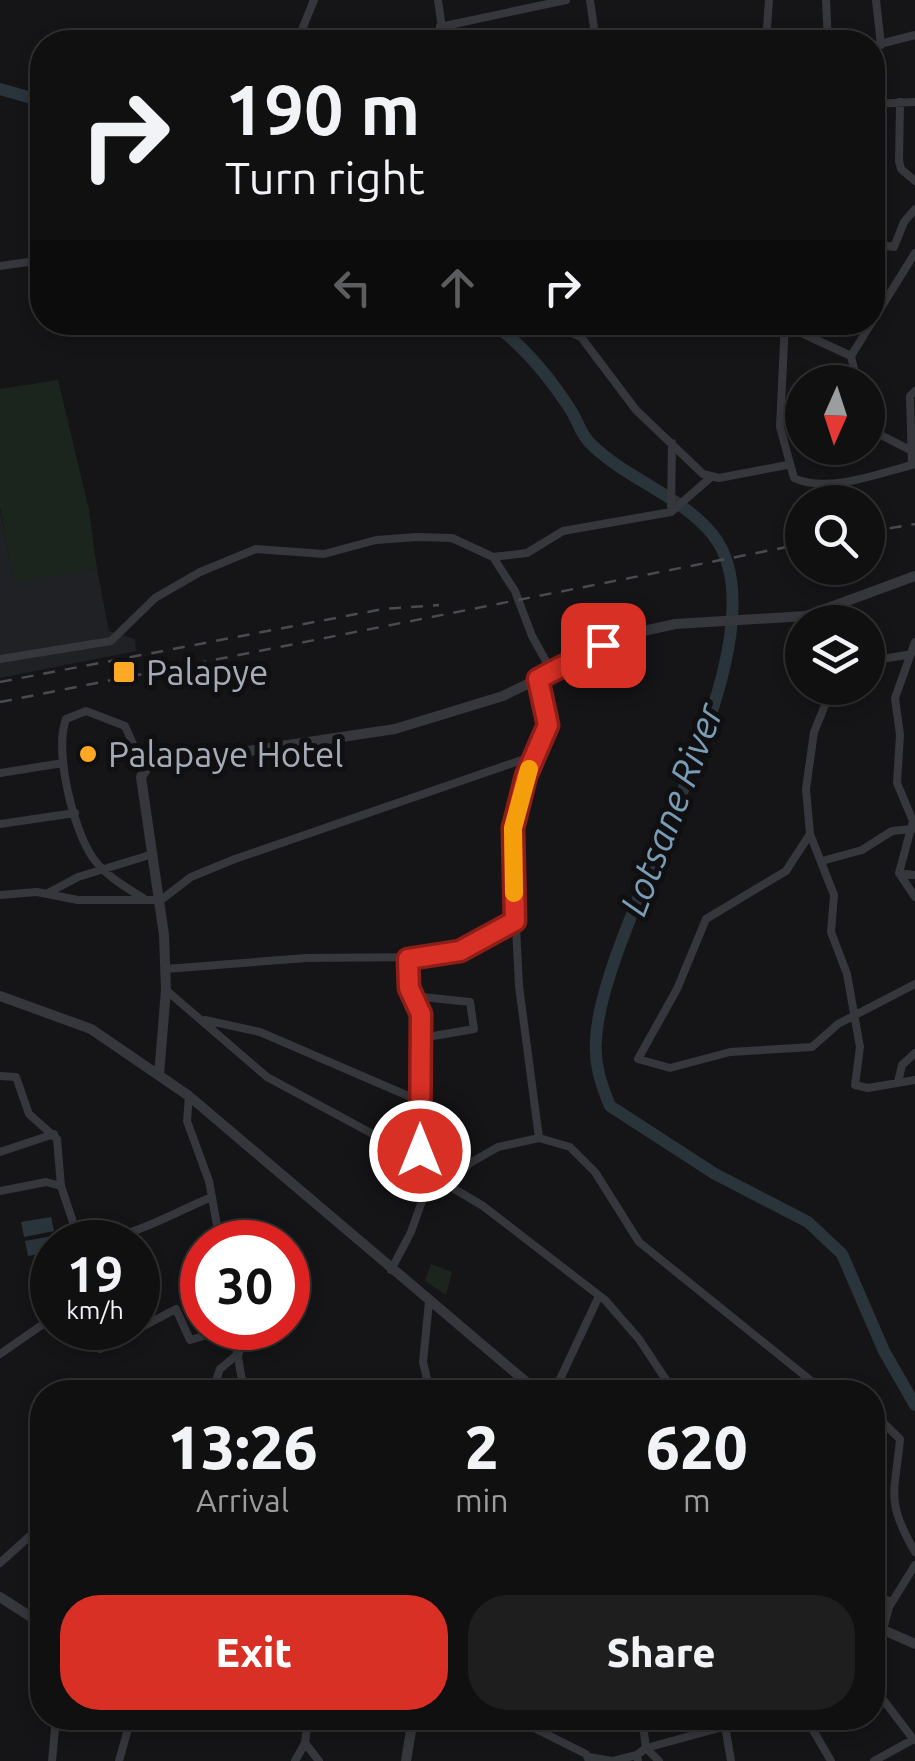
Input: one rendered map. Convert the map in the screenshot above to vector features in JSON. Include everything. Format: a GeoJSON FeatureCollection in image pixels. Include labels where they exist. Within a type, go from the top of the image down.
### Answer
{"type":"FeatureCollection","features":[{"type":"Feature","properties":{"kind":"street"},"geometry":{"type":"LineString","coordinates":[[302,30],[314,0]]}},
{"type":"Feature","properties":{"kind":"street"},"geometry":{"type":"LineString","coordinates":[[438,0],[441,30]]}},
{"type":"Feature","properties":{"kind":"street"},"geometry":{"type":"LineString","coordinates":[[440,27],[566,0]]}},
{"type":"Feature","properties":{"kind":"street"},"geometry":{"type":"LineString","coordinates":[[590,0],[594,30]]}},
{"type":"Feature","properties":{"kind":"street"},"geometry":{"type":"LineString","coordinates":[[767,30],[769,0]]}},
{"type":"Feature","properties":{"kind":"street"},"geometry":{"type":"LineString","coordinates":[[826,0],[827,30]]}},
{"type":"Feature","properties":{"kind":"street"},"geometry":{"type":"LineString","coordinates":[[876,0],[877,30]]}},
{"type":"Feature","properties":{"kind":"street"},"geometry":{"type":"LineString","coordinates":[[885,43],[915,35]]}},
{"type":"Feature","properties":{"kind":"street"},"geometry":{"type":"LineString","coordinates":[[900,102],[898,161],[901,170],[915,181]]}},
{"type":"Feature","properties":{"kind":"street"},"geometry":{"type":"LineString","coordinates":[[885,103],[915,102]]}},
{"type":"Feature","properties":{"kind":"street"},"geometry":{"type":"LineString","coordinates":[[885,246],[894,247],[904,222],[915,209]]}},
{"type":"Feature","properties":{"kind":"street"},"geometry":{"type":"LineString","coordinates":[[885,301],[915,253]]}},
{"type":"Feature","properties":{"kind":"street"},"geometry":{"type":"LineString","coordinates":[[0,266],[30,262]]}},
{"type":"Feature","properties":{"kind":"street"},"geometry":{"type":"LineString","coordinates":[[576,335],[636,410],[710,478]]}},
{"type":"Feature","properties":{"kind":"street"},"geometry":{"type":"LineString","coordinates":[[783,335],[780,427],[787,466],[794,478],[814,482],[852,480],[914,465],[910,450],[910,396],[915,391]]}},
{"type":"Feature","properties":{"kind":"street"},"geometry":{"type":"LineString","coordinates":[[808,335],[851,356]]}},
{"type":"Feature","properties":{"kind":"street"},"geometry":{"type":"LineString","coordinates":[[853,365],[851,356],[864,335]]}},
{"type":"Feature","properties":{"kind":"street"},"geometry":{"type":"LineString","coordinates":[[885,438],[910,450]]}},
{"type":"Feature","properties":{"kind":"street"},"geometry":{"type":"LineString","coordinates":[[671,512],[672,443]]}},
{"type":"Feature","properties":{"kind":"street"},"geometry":{"type":"LineString","coordinates":[[0,659],[111,641],[155,598],[200,572],[256,550],[324,554],[376,540],[452,538],[493,557],[526,553],[563,532],[671,512],[710,478],[787,466]]}},
{"type":"Feature","properties":{"kind":"street"},"geometry":{"type":"LineString","coordinates":[[493,557],[515,591],[532,636],[552,672]]}},
{"type":"Feature","properties":{"kind":"street"},"geometry":{"type":"LineString","coordinates":[[144,769],[169,760],[395,729],[492,701],[630,634],[706,622],[821,613],[915,576]]}},
{"type":"Feature","properties":{"kind":"street"},"geometry":{"type":"LineString","coordinates":[[885,657],[913,649]]}},
{"type":"Feature","properties":{"kind":"street"},"geometry":{"type":"LineString","coordinates":[[899,873],[912,829],[911,802],[897,783],[900,735],[896,698],[913,649]]}},
{"type":"Feature","properties":{"kind":"street"},"geometry":{"type":"LineString","coordinates":[[538,679],[548,725],[513,828],[515,921],[539,1138]]}},
{"type":"Feature","properties":{"kind":"street"},"geometry":{"type":"LineString","coordinates":[[822,705],[807,773],[810,834],[834,895],[832,936],[845,965],[860,1054],[855,1085],[868,1088],[915,1080]]}},
{"type":"Feature","properties":{"kind":"street"},"geometry":{"type":"LineString","coordinates":[[146,900],[104,870],[85,843],[75,813],[63,763],[66,720],[86,711],[125,726],[144,769],[143,792],[161,900],[166,969],[159,1075]]}},
{"type":"Feature","properties":{"kind":"street"},"geometry":{"type":"LineString","coordinates":[[0,895],[48,893],[78,900],[161,900],[191,877],[235,858],[536,755]]}},
{"type":"Feature","properties":{"kind":"street"},"geometry":{"type":"LineString","coordinates":[[0,773],[63,763]]}},
{"type":"Feature","properties":{"kind":"street"},"geometry":{"type":"LineString","coordinates":[[0,824],[75,813]]}},
{"type":"Feature","properties":{"kind":"street"},"geometry":{"type":"LineString","coordinates":[[822,860],[862,850],[892,831],[912,829]]}},
{"type":"Feature","properties":{"kind":"street"},"geometry":{"type":"LineString","coordinates":[[810,834],[786,871],[706,919],[678,989],[638,1059],[670,1068],[730,1052],[812,1047],[853,1016],[915,984]]}},
{"type":"Feature","properties":{"kind":"street"},"geometry":{"type":"LineString","coordinates":[[48,893],[154,854]]}},
{"type":"Feature","properties":{"kind":"street"},"geometry":{"type":"LineString","coordinates":[[899,873],[915,876]]}},
{"type":"Feature","properties":{"kind":"street"},"geometry":{"type":"LineString","coordinates":[[899,873],[915,896]]}},
{"type":"Feature","properties":{"kind":"street"},"geometry":{"type":"LineString","coordinates":[[166,969],[306,958],[408,959],[460,951],[515,921]]}},
{"type":"Feature","properties":{"kind":"street"},"geometry":{"type":"LineString","coordinates":[[408,959],[412,996],[421,1014],[420,1160],[426,1172],[483,1206],[599,1296],[639,1339],[666,1380]]}},
{"type":"Feature","properties":{"kind":"street"},"geometry":{"type":"LineString","coordinates":[[166,990],[267,1077],[420,1160]]}},
{"type":"Feature","properties":{"kind":"street"},"geometry":{"type":"LineString","coordinates":[[0,996],[81,1024],[189,1096],[523,1380]]}},
{"type":"Feature","properties":{"kind":"street"},"geometry":{"type":"LineString","coordinates":[[412,996],[470,1002],[474,1029],[422,1038]]}},
{"type":"Feature","properties":{"kind":"street"},"geometry":{"type":"LineString","coordinates":[[204,1020],[260,1032],[420,1101]]}},
{"type":"Feature","properties":{"kind":"street"},"geometry":{"type":"LineString","coordinates":[[136,1059],[151,1054],[162,1042]]}},
{"type":"Feature","properties":{"kind":"street"},"geometry":{"type":"LineString","coordinates":[[898,1082],[900,1069],[915,1053]]}},
{"type":"Feature","properties":{"kind":"street"},"geometry":{"type":"LineString","coordinates":[[0,1076],[16,1077],[28,1114],[54,1134],[62,1168],[60,1186],[72,1220]]}},
{"type":"Feature","properties":{"kind":"street"},"geometry":{"type":"LineString","coordinates":[[189,1096],[187,1121],[216,1220]]}},
{"type":"Feature","properties":{"kind":"street"},"geometry":{"type":"LineString","coordinates":[[0,1152],[54,1134]]}},
{"type":"Feature","properties":{"kind":"street"},"geometry":{"type":"LineString","coordinates":[[446,1186],[480,1156],[525,1138],[570,1147],[594,1172],[639,1242],[687,1286],[809,1380]]}},
{"type":"Feature","properties":{"kind":"street"},"geometry":{"type":"LineString","coordinates":[[391,1270],[423,1204],[426,1172]]}},
{"type":"Feature","properties":{"kind":"street"},"geometry":{"type":"LineString","coordinates":[[0,1191],[46,1182],[60,1186]]}},
{"type":"Feature","properties":{"kind":"street"},"geometry":{"type":"LineString","coordinates":[[157,1220],[212,1197]]}},
{"type":"Feature","properties":{"kind":"street"},"geometry":{"type":"LineString","coordinates":[[560,1380],[599,1296]]}},
{"type":"Feature","properties":{"kind":"street"},"geometry":{"type":"LineString","coordinates":[[427,1380],[423,1362],[429,1302]]}},
{"type":"Feature","properties":{"kind":"street"},"geometry":{"type":"LineString","coordinates":[[160,1317],[176,1309],[180,1318]]}},
{"type":"Feature","properties":{"kind":"street"},"geometry":{"type":"LineString","coordinates":[[0,1354],[30,1333]]}},
{"type":"Feature","properties":{"kind":"street"},"geometry":{"type":"LineString","coordinates":[[237,1350],[242,1380]]}},
{"type":"Feature","properties":{"kind":"street"},"geometry":{"type":"LineString","coordinates":[[216,1380],[220,1369],[238,1353]]}},
{"type":"Feature","properties":{"kind":"street"},"geometry":{"type":"LineString","coordinates":[[885,1425],[900,1439],[892,1486],[898,1525],[915,1552]]}},
{"type":"Feature","properties":{"kind":"street"},"geometry":{"type":"LineString","coordinates":[[0,1564],[30,1536]]}},
{"type":"Feature","properties":{"kind":"street"},"geometry":{"type":"LineString","coordinates":[[885,1612],[915,1565]]}},
{"type":"Feature","properties":{"kind":"street"},"geometry":{"type":"LineString","coordinates":[[0,1596],[30,1616]]}},
{"type":"Feature","properties":{"kind":"street"},"geometry":{"type":"LineString","coordinates":[[885,1599],[892,1602]]}},
{"type":"Feature","properties":{"kind":"street"},"geometry":{"type":"LineString","coordinates":[[885,1631],[915,1644]]}},
{"type":"Feature","properties":{"kind":"street"},"geometry":{"type":"LineString","coordinates":[[874,1761],[914,1739],[885,1702]]}},
{"type":"Feature","properties":{"kind":"street"},"geometry":{"type":"LineString","coordinates":[[55,1730],[53,1759],[65,1761]]}},
{"type":"Feature","properties":{"kind":"street"},"geometry":{"type":"LineString","coordinates":[[120,1761],[128,1730]]}},
{"type":"Feature","properties":{"kind":"street"},"geometry":{"type":"LineString","coordinates":[[295,1761],[306,1743],[307,1730]]}},
{"type":"Feature","properties":{"kind":"street"},"geometry":{"type":"LineString","coordinates":[[406,1761],[410,1730]]}},
{"type":"Feature","properties":{"kind":"street"},"geometry":{"type":"LineString","coordinates":[[536,1730],[588,1759],[612,1761],[638,1758],[646,1748],[711,1730]]}},
{"type":"Feature","properties":{"kind":"street"},"geometry":{"type":"LineString","coordinates":[[644,1730],[646,1748],[659,1761]]}},
{"type":"Feature","properties":{"kind":"street"},"geometry":{"type":"LineString","coordinates":[[726,1730],[731,1761]]}},
{"type":"Feature","properties":{"kind":"street"},"geometry":{"type":"LineString","coordinates":[[813,1730],[831,1761]]}},
{"type":"Feature","properties":{"kind":"street"},"geometry":{"type":"LineString","coordinates":[[306,1743],[319,1761]]}},
{"type":"Feature","properties":{"kind":"shaded area"},"geometry":{"type":"Polygon","coordinates":[[[58,380],[89,510],[97,569],[14,582],[0,507],[0,389],[58,380]]]}},
{"type":"Feature","properties":{"kind":"shaded area"},"geometry":{"type":"Polygon","coordinates":[[[0,510],[14,581],[97,569],[109,631],[135,639],[136,651],[0,678],[0,510]]]}},
{"type":"Feature","properties":{"kind":"shaded area"},"geometry":{"type":"Polygon","coordinates":[[[30,1220],[30,1236],[24,1237],[21,1222],[30,1220]]]}},
{"type":"Feature","properties":{"kind":"shaded area"},"geometry":{"type":"Polygon","coordinates":[[[431,1264],[452,1272],[446,1295],[425,1281],[431,1264]]]}},
{"type":"Feature","properties":{"kind":"waterway","name":"Lotsane River"},"geometry":{"type":"LineString","coordinates":[[0,89],[30,98]]}},
{"type":"Feature","properties":{"kind":"waterway","name":"Lotsane River"},"geometry":{"type":"LineString","coordinates":[[507,335],[546,375],[591,444],[620,468],[686,509],[713,535],[731,581],[730,640],[713,708],[606,988],[596,1049],[599,1074],[610,1106],[715,1174],[808,1222],[842,1254],[884,1351],[915,1405]]}},
{"type":"Feature","properties":{"kind":"railway"},"geometry":{"type":"LineString","coordinates":[[885,529],[915,524]]}},
{"type":"Feature","properties":{"kind":"railway"},"geometry":{"type":"LineString","coordinates":[[0,702],[785,547]]}},
{"type":"Feature","properties":{"kind":"railway"},"geometry":{"type":"LineString","coordinates":[[0,682],[383,609],[439,605]]}},
{"type":"Feature","properties":{"kind":"slow traffic"},"geometry":{"type":"LineString","coordinates":[[514,893],[513,828],[529,769]]}},
{"type":"Feature","properties":{"kind":"place","name":"Palapye"},"geometry":{"type":"Point","coordinates":[124,672]}},
{"type":"Feature","properties":{"kind":"place","name":"Palapaye Hotel"},"geometry":{"type":"Point","coordinates":[88,754]}},
{"type":"Feature","properties":{"kind":"route"},"geometry":{"type":"LineString","coordinates":[[420,1151],[421,1014],[410,993],[408,959],[460,951],[515,921],[513,828],[526,776],[548,733],[538,679],[603,645]]}}]}
